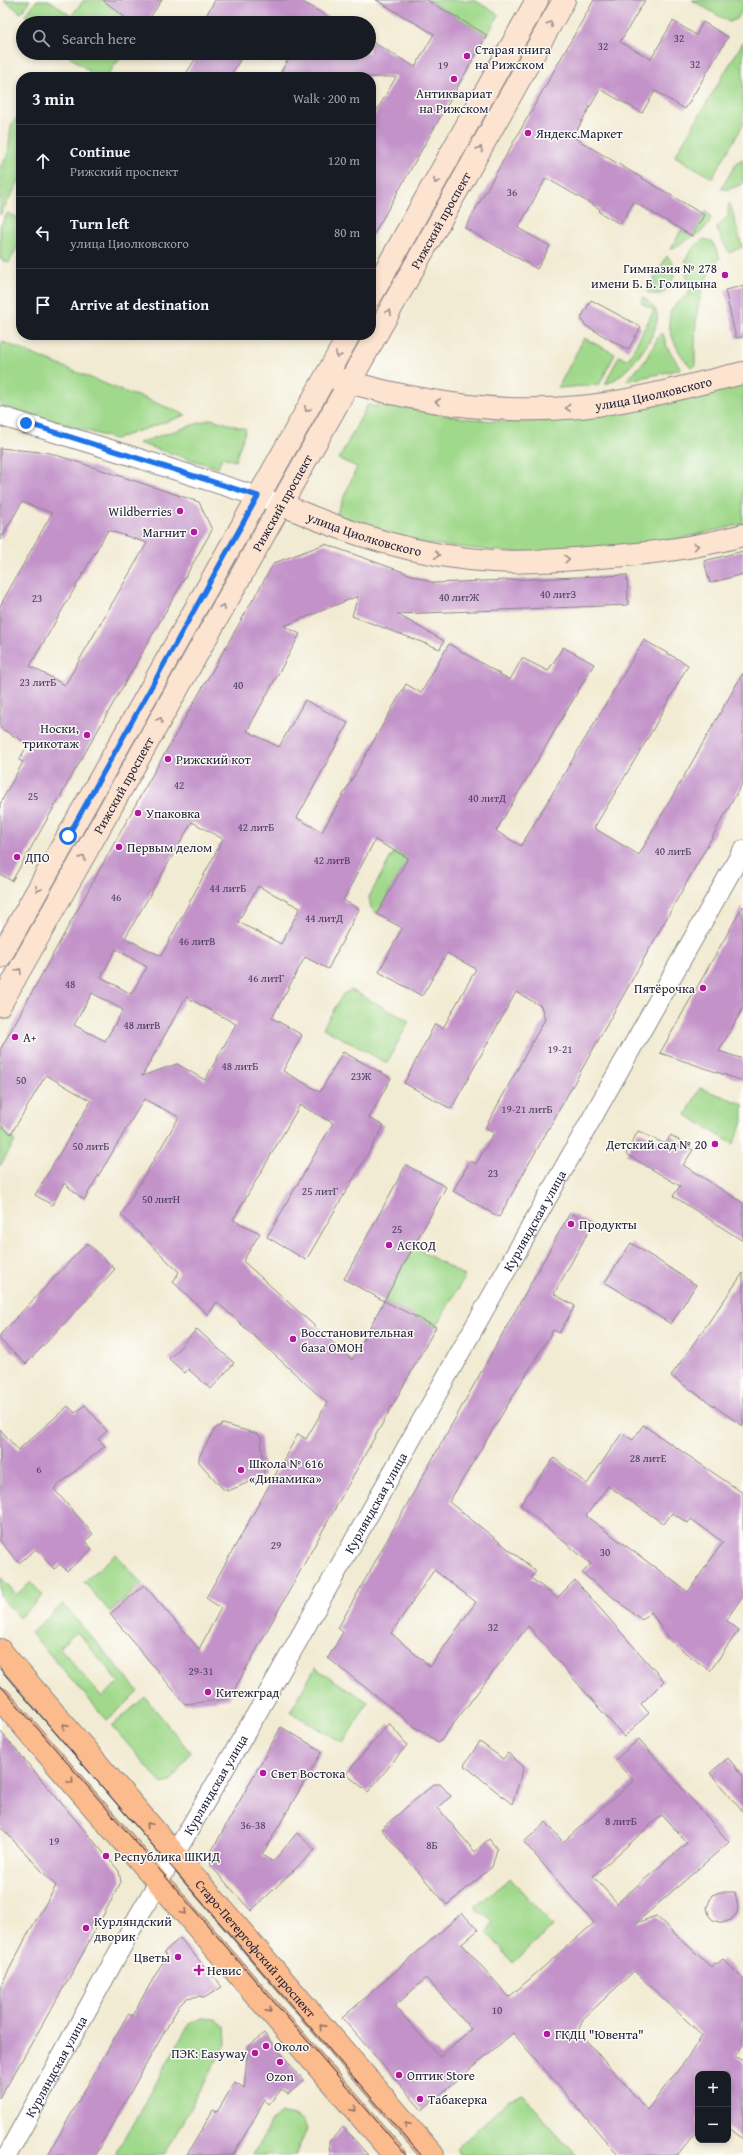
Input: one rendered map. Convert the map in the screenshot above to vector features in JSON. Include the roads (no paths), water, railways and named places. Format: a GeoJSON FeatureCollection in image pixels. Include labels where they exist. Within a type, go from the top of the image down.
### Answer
{"type":"FeatureCollection","features":[{"type":"Feature","properties":{"kind":"main road","name":"Рижский проспект"},"geometry":{"type":"LineString","coordinates":[[376,287],[537,0]]}},
{"type":"Feature","properties":{"kind":"main road","name":"Рижский проспект"},"geometry":{"type":"LineString","coordinates":[[376,334],[564,0]]}},
{"type":"Feature","properties":{"kind":"main road","name":"Рижский проспект"},"geometry":{"type":"LineString","coordinates":[[0,957],[346,340]]}},
{"type":"Feature","properties":{"kind":"main road","name":"Рижский проспект"},"geometry":{"type":"LineString","coordinates":[[0,1005],[373,340]]}},
{"type":"Feature","properties":{"kind":"main road","name":"улица Циолковского"},"geometry":{"type":"LineString","coordinates":[[326,375],[398,396],[425,401],[498,408],[553,409],[608,402],[743,372]]}},
{"type":"Feature","properties":{"kind":"main road","name":"улица Циолковского"},"geometry":{"type":"LineString","coordinates":[[281,504],[320,521],[404,548],[433,554],[493,561],[539,561],[640,554],[678,550],[743,535]]}},
{"type":"Feature","properties":{"kind":"main road","name":"Старо-Петергофский проспект"},"geometry":{"type":"LineString","coordinates":[[0,1650],[433,2155]]}},
{"type":"Feature","properties":{"kind":"main road"},"geometry":{"type":"LineString","coordinates":[[0,1699],[394,2155]]}},
{"type":"Feature","properties":{"kind":"street","name":"улица Циолковского"},"geometry":{"type":"LineString","coordinates":[[0,416],[281,504]]}},
{"type":"Feature","properties":{"kind":"street","name":"Курляндская улица"},"geometry":{"type":"LineString","coordinates":[[7,2155],[158,1883],[333,1579],[743,850]]}},
{"type":"Feature","properties":{"kind":"tram line"},"geometry":{"type":"LineString","coordinates":[[0,1669],[421,2155]]}},
{"type":"Feature","properties":{"kind":"tram line"},"geometry":{"type":"LineString","coordinates":[[0,1685],[406,2155]]}},
{"type":"Feature","properties":{"kind":"place","name":"Старая книга на Рижском"},"geometry":{"type":"Point","coordinates":[467,56]}},
{"type":"Feature","properties":{"kind":"place","name":"Антиквариат на Рижском"},"geometry":{"type":"Point","coordinates":[454,79]}},
{"type":"Feature","properties":{"kind":"place","name":"Яндекс.Маркет"},"geometry":{"type":"Point","coordinates":[528,133]}},
{"type":"Feature","properties":{"kind":"place","name":"Гимназия № 278 имени Б. Б. Голицына"},"geometry":{"type":"Point","coordinates":[725,275]}},
{"type":"Feature","properties":{"kind":"place","name":"Wildberries"},"geometry":{"type":"Point","coordinates":[180,511]}},
{"type":"Feature","properties":{"kind":"place","name":"Магнит"},"geometry":{"type":"Point","coordinates":[194,532]}},
{"type":"Feature","properties":{"kind":"place","name":"Носки, трикотаж"},"geometry":{"type":"Point","coordinates":[87,735]}},
{"type":"Feature","properties":{"kind":"place","name":"Рижский кот"},"geometry":{"type":"Point","coordinates":[168,759]}},
{"type":"Feature","properties":{"kind":"place","name":"Упаковка"},"geometry":{"type":"Point","coordinates":[138,813]}},
{"type":"Feature","properties":{"kind":"place","name":"Первым делом"},"geometry":{"type":"Point","coordinates":[119,847]}},
{"type":"Feature","properties":{"kind":"place","name":"ДПО"},"geometry":{"type":"Point","coordinates":[17,857]}},
{"type":"Feature","properties":{"kind":"place","name":"Пятёрочка"},"geometry":{"type":"Point","coordinates":[703,988]}},
{"type":"Feature","properties":{"kind":"place","name":"А+"},"geometry":{"type":"Point","coordinates":[15,1037]}},
{"type":"Feature","properties":{"kind":"place","name":"Детский сад № 20"},"geometry":{"type":"Point","coordinates":[715,1144]}},
{"type":"Feature","properties":{"kind":"place","name":"Продукты"},"geometry":{"type":"Point","coordinates":[571,1224]}},
{"type":"Feature","properties":{"kind":"place","name":"АСКОД"},"geometry":{"type":"Point","coordinates":[389,1245]}},
{"type":"Feature","properties":{"kind":"place","name":"Восстановительная база ОМОН"},"geometry":{"type":"Point","coordinates":[293,1339]}},
{"type":"Feature","properties":{"kind":"place","name":"Школа № 616 «Динамика»"},"geometry":{"type":"Point","coordinates":[241,1470]}},
{"type":"Feature","properties":{"kind":"place","name":"Китежград"},"geometry":{"type":"Point","coordinates":[208,1692]}},
{"type":"Feature","properties":{"kind":"place","name":"Свет Востока"},"geometry":{"type":"Point","coordinates":[263,1773]}},
{"type":"Feature","properties":{"kind":"place","name":"Республика ШКИД"},"geometry":{"type":"Point","coordinates":[106,1856]}},
{"type":"Feature","properties":{"kind":"place","name":"Курляндский дворик"},"geometry":{"type":"Point","coordinates":[86,1928]}},
{"type":"Feature","properties":{"kind":"place","name":"Цветы"},"geometry":{"type":"Point","coordinates":[178,1957]}},
{"type":"Feature","properties":{"kind":"place","name":"Невис"},"geometry":{"type":"Point","coordinates":[199,1970]}},
{"type":"Feature","properties":{"kind":"place","name":"ГКДЦ \"Ювента\""},"geometry":{"type":"Point","coordinates":[547,2034]}},
{"type":"Feature","properties":{"kind":"place","name":"Около"},"geometry":{"type":"Point","coordinates":[266,2046]}},
{"type":"Feature","properties":{"kind":"place","name":"ПЭК: Easyway"},"geometry":{"type":"Point","coordinates":[255,2053]}},
{"type":"Feature","properties":{"kind":"place","name":"Ozon"},"geometry":{"type":"Point","coordinates":[280,2062]}},
{"type":"Feature","properties":{"kind":"place","name":"Оптик Store"},"geometry":{"type":"Point","coordinates":[399,2075]}},
{"type":"Feature","properties":{"kind":"place","name":"Табакерка"},"geometry":{"type":"Point","coordinates":[420,2099]}}]}
